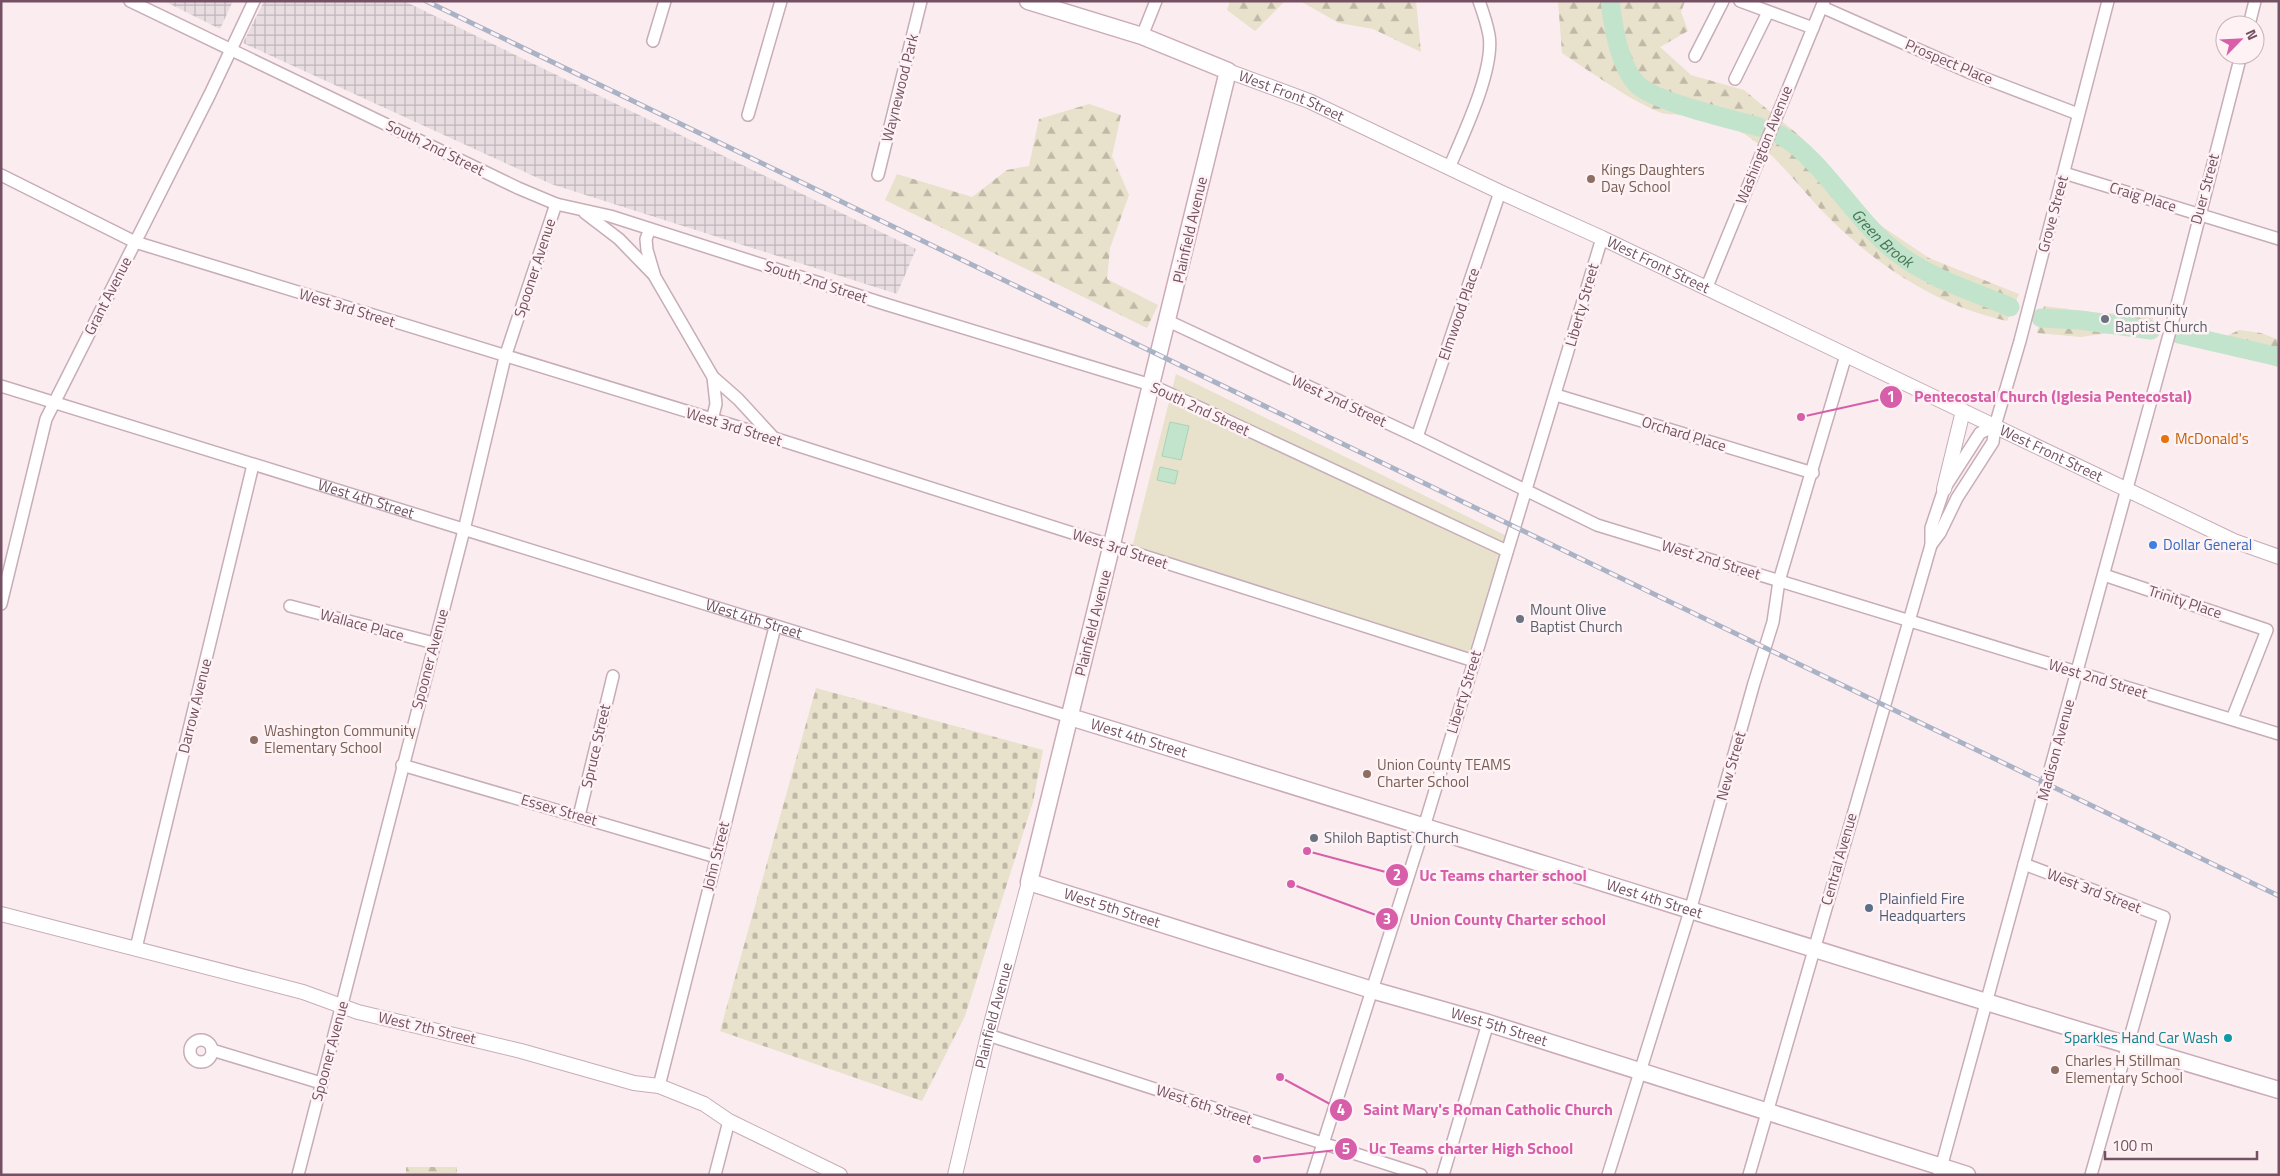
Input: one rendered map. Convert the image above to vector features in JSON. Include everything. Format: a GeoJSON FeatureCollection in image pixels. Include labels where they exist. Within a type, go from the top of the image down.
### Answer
{"type":"FeatureCollection","features":[{"type":"Feature","properties":{"kind":"main road","name":"West Front Street"},"geometry":{"type":"LineString","coordinates":[[1028,1],[1142,36],[1228,71]]}},
{"type":"Feature","properties":{"kind":"main road","name":"Plainfield Avenue"},"geometry":{"type":"LineString","coordinates":[[1029,882],[1228,71]]}},
{"type":"Feature","properties":{"kind":"main road","name":"West 4th Street"},"geometry":{"type":"LineString","coordinates":[[1070,717],[1424,825],[1690,911],[2129,1046],[2279,1090]]}},
{"type":"Feature","properties":{"kind":"main road","name":"West 5th Street"},"geometry":{"type":"LineString","coordinates":[[1029,882],[1372,990],[1488,1023],[1639,1072],[1766,1110],[1940,1171],[1967,1175]]}},
{"type":"Feature","properties":{"kind":"street","name":"South 2nd Street"},"geometry":{"type":"LineString","coordinates":[[130,1],[518,188],[556,204],[650,229],[885,304],[1152,385],[1507,551]]}},
{"type":"Feature","properties":{"kind":"street","name":"Grant Avenue"},"geometry":{"type":"LineString","coordinates":[[1,604],[6,560],[46,419],[254,1]]}},
{"type":"Feature","properties":{"kind":"street"},"geometry":{"type":"LineString","coordinates":[[653,40],[665,1]]}},
{"type":"Feature","properties":{"kind":"street"},"geometry":{"type":"LineString","coordinates":[[748,115],[782,1]]}},
{"type":"Feature","properties":{"kind":"street","name":"Waynewood Park"},"geometry":{"type":"LineString","coordinates":[[878,175],[921,1]]}},
{"type":"Feature","properties":{"kind":"street"},"geometry":{"type":"LineString","coordinates":[[1142,36],[1156,1]]}},
{"type":"Feature","properties":{"kind":"street"},"geometry":{"type":"LineString","coordinates":[[1449,168],[1472,112],[1488,62],[1489,35],[1480,1]]}},
{"type":"Feature","properties":{"kind":"street"},"geometry":{"type":"LineString","coordinates":[[1695,56],[1723,1]]}},
{"type":"Feature","properties":{"kind":"street"},"geometry":{"type":"LineString","coordinates":[[1740,1],[1812,28]]}},
{"type":"Feature","properties":{"kind":"street","name":"Grove Street"},"geometry":{"type":"LineString","coordinates":[[1995,426],[2030,302],[2108,1]]}},
{"type":"Feature","properties":{"kind":"street"},"geometry":{"type":"LineString","coordinates":[[2252,15],[2255,1]]}},
{"type":"Feature","properties":{"kind":"street","name":"Prospect Place"},"geometry":{"type":"LineString","coordinates":[[1823,4],[1971,73],[2078,114]]}},
{"type":"Feature","properties":{"kind":"street","name":"Washington Avenue"},"geometry":{"type":"LineString","coordinates":[[1706,289],[1777,112],[1823,4]]}},
{"type":"Feature","properties":{"kind":"street"},"geometry":{"type":"LineString","coordinates":[[1735,79],[1768,12]]}},
{"type":"Feature","properties":{"kind":"street","name":"Duer Street"},"geometry":{"type":"LineString","coordinates":[[2172,324],[2238,65]]}},
{"type":"Feature","properties":{"kind":"street","name":"West Front Street"},"geometry":{"type":"LineString","coordinates":[[1228,71],[1309,101],[1500,192],[1602,238],[2245,546],[2279,557]]}},
{"type":"Feature","properties":{"kind":"street","name":"Craig Place"},"geometry":{"type":"LineString","coordinates":[[2064,173],[2279,239]]}},
{"type":"Feature","properties":{"kind":"street","name":"West 3rd Street"},"geometry":{"type":"LineString","coordinates":[[1,176],[135,242],[506,358],[774,438],[1474,661]]}},
{"type":"Feature","properties":{"kind":"street","name":"Elmwood Place"},"geometry":{"type":"LineString","coordinates":[[1417,437],[1500,192]]}},
{"type":"Feature","properties":{"kind":"street","name":"Spooner Avenue"},"geometry":{"type":"LineString","coordinates":[[298,1175],[464,530],[506,358],[556,204]]}},
{"type":"Feature","properties":{"kind":"street"},"geometry":{"type":"LineString","coordinates":[[582,210],[619,239],[656,277]]}},
{"type":"Feature","properties":{"kind":"street"},"geometry":{"type":"LineString","coordinates":[[650,229],[646,239],[647,250],[656,277],[713,377],[738,399],[774,438]]}},
{"type":"Feature","properties":{"kind":"street","name":"Liberty Street"},"geometry":{"type":"LineString","coordinates":[[1313,1175],[1424,825],[1602,238]]}},
{"type":"Feature","properties":{"kind":"street","name":"West 2nd Street"},"geometry":{"type":"LineString","coordinates":[[1168,320],[1417,437],[1597,525],[2279,734]]}},
{"type":"Feature","properties":{"kind":"street","name":"Madison Avenue"},"geometry":{"type":"LineString","coordinates":[[1940,1171],[2172,324]]}},
{"type":"Feature","properties":{"kind":"street","name":"New Street"},"geometry":{"type":"LineString","coordinates":[[1608,1175],[1690,911],[1754,682],[1773,622],[1779,581],[1813,473],[1846,355]]}},
{"type":"Feature","properties":{"kind":"street"},"geometry":{"type":"LineString","coordinates":[[712,420],[716,404],[713,377]]}},
{"type":"Feature","properties":{"kind":"street","name":"West 4th Street"},"geometry":{"type":"LineString","coordinates":[[1,386],[1070,717]]}},
{"type":"Feature","properties":{"kind":"street","name":"Orchard Place"},"geometry":{"type":"LineString","coordinates":[[1556,394],[1813,473]]}},
{"type":"Feature","properties":{"kind":"street"},"geometry":{"type":"LineString","coordinates":[[1944,488],[1963,411]]}},
{"type":"Feature","properties":{"kind":"street","name":"Central Avenue"},"geometry":{"type":"LineString","coordinates":[[1749,1175],[1766,1110],[1931,545],[1931,528],[1944,488],[1980,432],[1995,426],[1993,442],[1957,498],[1940,533],[1931,545]]}},
{"type":"Feature","properties":{"kind":"street","name":"Darrow Avenue"},"geometry":{"type":"LineString","coordinates":[[136,948],[253,464]]}},
{"type":"Feature","properties":{"kind":"street","name":"Trinity Place"},"geometry":{"type":"LineString","coordinates":[[2104,575],[2267,630],[2232,719]]}},
{"type":"Feature","properties":{"kind":"street","name":"Wallace Place"},"geometry":{"type":"LineString","coordinates":[[290,606],[434,643]]}},
{"type":"Feature","properties":{"kind":"street","name":"John Street"},"geometry":{"type":"LineString","coordinates":[[660,1086],[716,856],[775,627]]}},
{"type":"Feature","properties":{"kind":"street","name":"Spruce Street"},"geometry":{"type":"LineString","coordinates":[[579,816],[613,676]]}},
{"type":"Feature","properties":{"kind":"street","name":"Essex Street"},"geometry":{"type":"LineString","coordinates":[[402,765],[716,856]]}},
{"type":"Feature","properties":{"kind":"street","name":"West 3rd Street"},"geometry":{"type":"LineString","coordinates":[[2024,864],[2164,917],[2129,1046]]}},
{"type":"Feature","properties":{"kind":"street","name":"Plainfield Avenue"},"geometry":{"type":"LineString","coordinates":[[955,1175],[988,1034],[1029,882]]}},
{"type":"Feature","properties":{"kind":"street","name":"West 7th Street"},"geometry":{"type":"LineString","coordinates":[[1,914],[303,992],[358,1012],[521,1051],[634,1083],[660,1086],[704,1104],[729,1121],[840,1175]]}},
{"type":"Feature","properties":{"kind":"street"},"geometry":{"type":"LineString","coordinates":[[1443,1175],[1488,1023]]}},
{"type":"Feature","properties":{"kind":"street","name":"West 6th Street"},"geometry":{"type":"LineString","coordinates":[[988,1034],[1421,1175]]}},
{"type":"Feature","properties":{"kind":"street"},"geometry":{"type":"LineString","coordinates":[[2091,1175],[2129,1046]]}},
{"type":"Feature","properties":{"kind":"street"},"geometry":{"type":"LineString","coordinates":[[212,1050],[321,1084]]}},
{"type":"Feature","properties":{"kind":"street"},"geometry":{"type":"LineString","coordinates":[[715,1175],[729,1121]]}},
{"type":"Feature","properties":{"kind":"shaded area"},"geometry":{"type":"Polygon","coordinates":[[[164,1],[233,1],[220,29],[164,1]]]}},
{"type":"Feature","properties":{"kind":"shaded area"},"geometry":{"type":"Polygon","coordinates":[[[264,1],[404,1],[916,249],[897,294],[551,184],[243,43],[264,1]]]}},
{"type":"Feature","properties":{"kind":"shaded area"},"geometry":{"type":"Polygon","coordinates":[[[1170,422],[1189,426],[1181,460],[1162,456],[1170,422]]]}},
{"type":"Feature","properties":{"kind":"shaded area"},"geometry":{"type":"Polygon","coordinates":[[[1160,467],[1178,471],[1175,484],[1157,480],[1160,467]]]}},
{"type":"Feature","properties":{"kind":"green space"},"geometry":{"type":"Polygon","coordinates":[[[1230,1],[1285,1],[1255,31],[1227,10],[1230,1]]]}},
{"type":"Feature","properties":{"kind":"green space"},"geometry":{"type":"Polygon","coordinates":[[[1300,1],[1416,1],[1421,52],[1373,29],[1339,23],[1300,1]]]}},
{"type":"Feature","properties":{"kind":"green space"},"geometry":{"type":"Polygon","coordinates":[[[1558,1],[1685,1],[1681,12],[1688,31],[1660,47],[1691,75],[1744,90],[1801,137],[1874,221],[1929,258],[2019,294],[2007,321],[1979,314],[1952,304],[1926,291],[1877,260],[1833,222],[1765,149],[1739,131],[1707,119],[1665,114],[1647,107],[1622,93],[1562,53],[1558,1]]]}},
{"type":"Feature","properties":{"kind":"green space"},"geometry":{"type":"Polygon","coordinates":[[[1089,104],[1121,115],[1112,156],[1129,195],[1110,248],[1107,279],[1158,305],[1147,328],[885,200],[897,174],[972,197],[1007,170],[1029,166],[1039,119],[1089,104]]]}},
{"type":"Feature","properties":{"kind":"green space"},"geometry":{"type":"Polygon","coordinates":[[[2044,306],[2099,313],[2153,315],[2152,334],[2124,331],[2081,337],[2037,333],[2044,306]]]}},
{"type":"Feature","properties":{"kind":"green space"},"geometry":{"type":"Polygon","coordinates":[[[2239,330],[2261,333],[2279,340],[2279,367],[2220,350],[2227,336],[2239,330]]]}},
{"type":"Feature","properties":{"kind":"green space"},"geometry":{"type":"Polygon","coordinates":[[[1176,374],[1509,537],[1472,657],[1131,552],[1176,374]]]}},
{"type":"Feature","properties":{"kind":"green space"},"geometry":{"type":"Polygon","coordinates":[[[816,688],[1043,750],[1033,802],[965,1016],[922,1101],[720,1031],[816,688]]]}},
{"type":"Feature","properties":{"kind":"green space"},"geometry":{"type":"Polygon","coordinates":[[[406,1167],[457,1167],[457,1175],[406,1175],[406,1167]]]}},
{"type":"Feature","properties":{"kind":"waterway","name":"Green Brook"},"geometry":{"type":"LineString","coordinates":[[1610,1],[1615,35],[1622,59],[1632,79],[1639,86],[1678,104],[1759,127]]}},
{"type":"Feature","properties":{"kind":"waterway","name":"Green Brook"},"geometry":{"type":"LineString","coordinates":[[1780,135],[1796,146],[1825,174],[1866,224],[1896,252],[1936,277],[2010,307]]}},
{"type":"Feature","properties":{"kind":"waterway","name":"Green Brook"},"geometry":{"type":"LineString","coordinates":[[2041,318],[2080,320],[2151,330]]}},
{"type":"Feature","properties":{"kind":"waterway","name":"Green Brook"},"geometry":{"type":"LineString","coordinates":[[2179,334],[2279,357]]}},
{"type":"Feature","properties":{"kind":"railway"},"geometry":{"type":"LineString","coordinates":[[426,1],[2279,896]]}},
{"type":"Feature","properties":{"kind":"place","name":"Kings Daughters Day School"},"geometry":{"type":"Point","coordinates":[1591,179]}},
{"type":"Feature","properties":{"kind":"place","name":"Community Baptist Church"},"geometry":{"type":"Point","coordinates":[2105,319]}},
{"type":"Feature","properties":{"kind":"place","name":"Pentecostal Church (Iglesia Pentecostal)"},"geometry":{"type":"Point","coordinates":[1801,417]}},
{"type":"Feature","properties":{"kind":"place","name":"McDonald's"},"geometry":{"type":"Point","coordinates":[2165,439]}},
{"type":"Feature","properties":{"kind":"place","name":"Dollar General"},"geometry":{"type":"Point","coordinates":[2153,545]}},
{"type":"Feature","properties":{"kind":"place","name":"Mount Olive Baptist Church"},"geometry":{"type":"Point","coordinates":[1520,619]}},
{"type":"Feature","properties":{"kind":"place","name":"Washington Community Elementary School"},"geometry":{"type":"Point","coordinates":[254,740]}},
{"type":"Feature","properties":{"kind":"place","name":"Union County TEAMS Charter School"},"geometry":{"type":"Point","coordinates":[1367,774]}},
{"type":"Feature","properties":{"kind":"place","name":"Shiloh Baptist Church"},"geometry":{"type":"Point","coordinates":[1314,838]}},
{"type":"Feature","properties":{"kind":"place","name":"Uc Teams charter school"},"geometry":{"type":"Point","coordinates":[1307,851]}},
{"type":"Feature","properties":{"kind":"place","name":"Union County Charter school"},"geometry":{"type":"Point","coordinates":[1291,884]}},
{"type":"Feature","properties":{"kind":"place","name":"Plainfield Fire Headquarters"},"geometry":{"type":"Point","coordinates":[1869,908]}},
{"type":"Feature","properties":{"kind":"place","name":"Sparkles Hand Car Wash"},"geometry":{"type":"Point","coordinates":[2228,1038]}},
{"type":"Feature","properties":{"kind":"place","name":"Charles H Stillman Elementary School"},"geometry":{"type":"Point","coordinates":[2055,1070]}},
{"type":"Feature","properties":{"kind":"place","name":"Saint Mary's Roman Catholic Church"},"geometry":{"type":"Point","coordinates":[1280,1077]}},
{"type":"Feature","properties":{"kind":"place","name":"Uc Teams charter High School"},"geometry":{"type":"Point","coordinates":[1257,1159]}}]}
